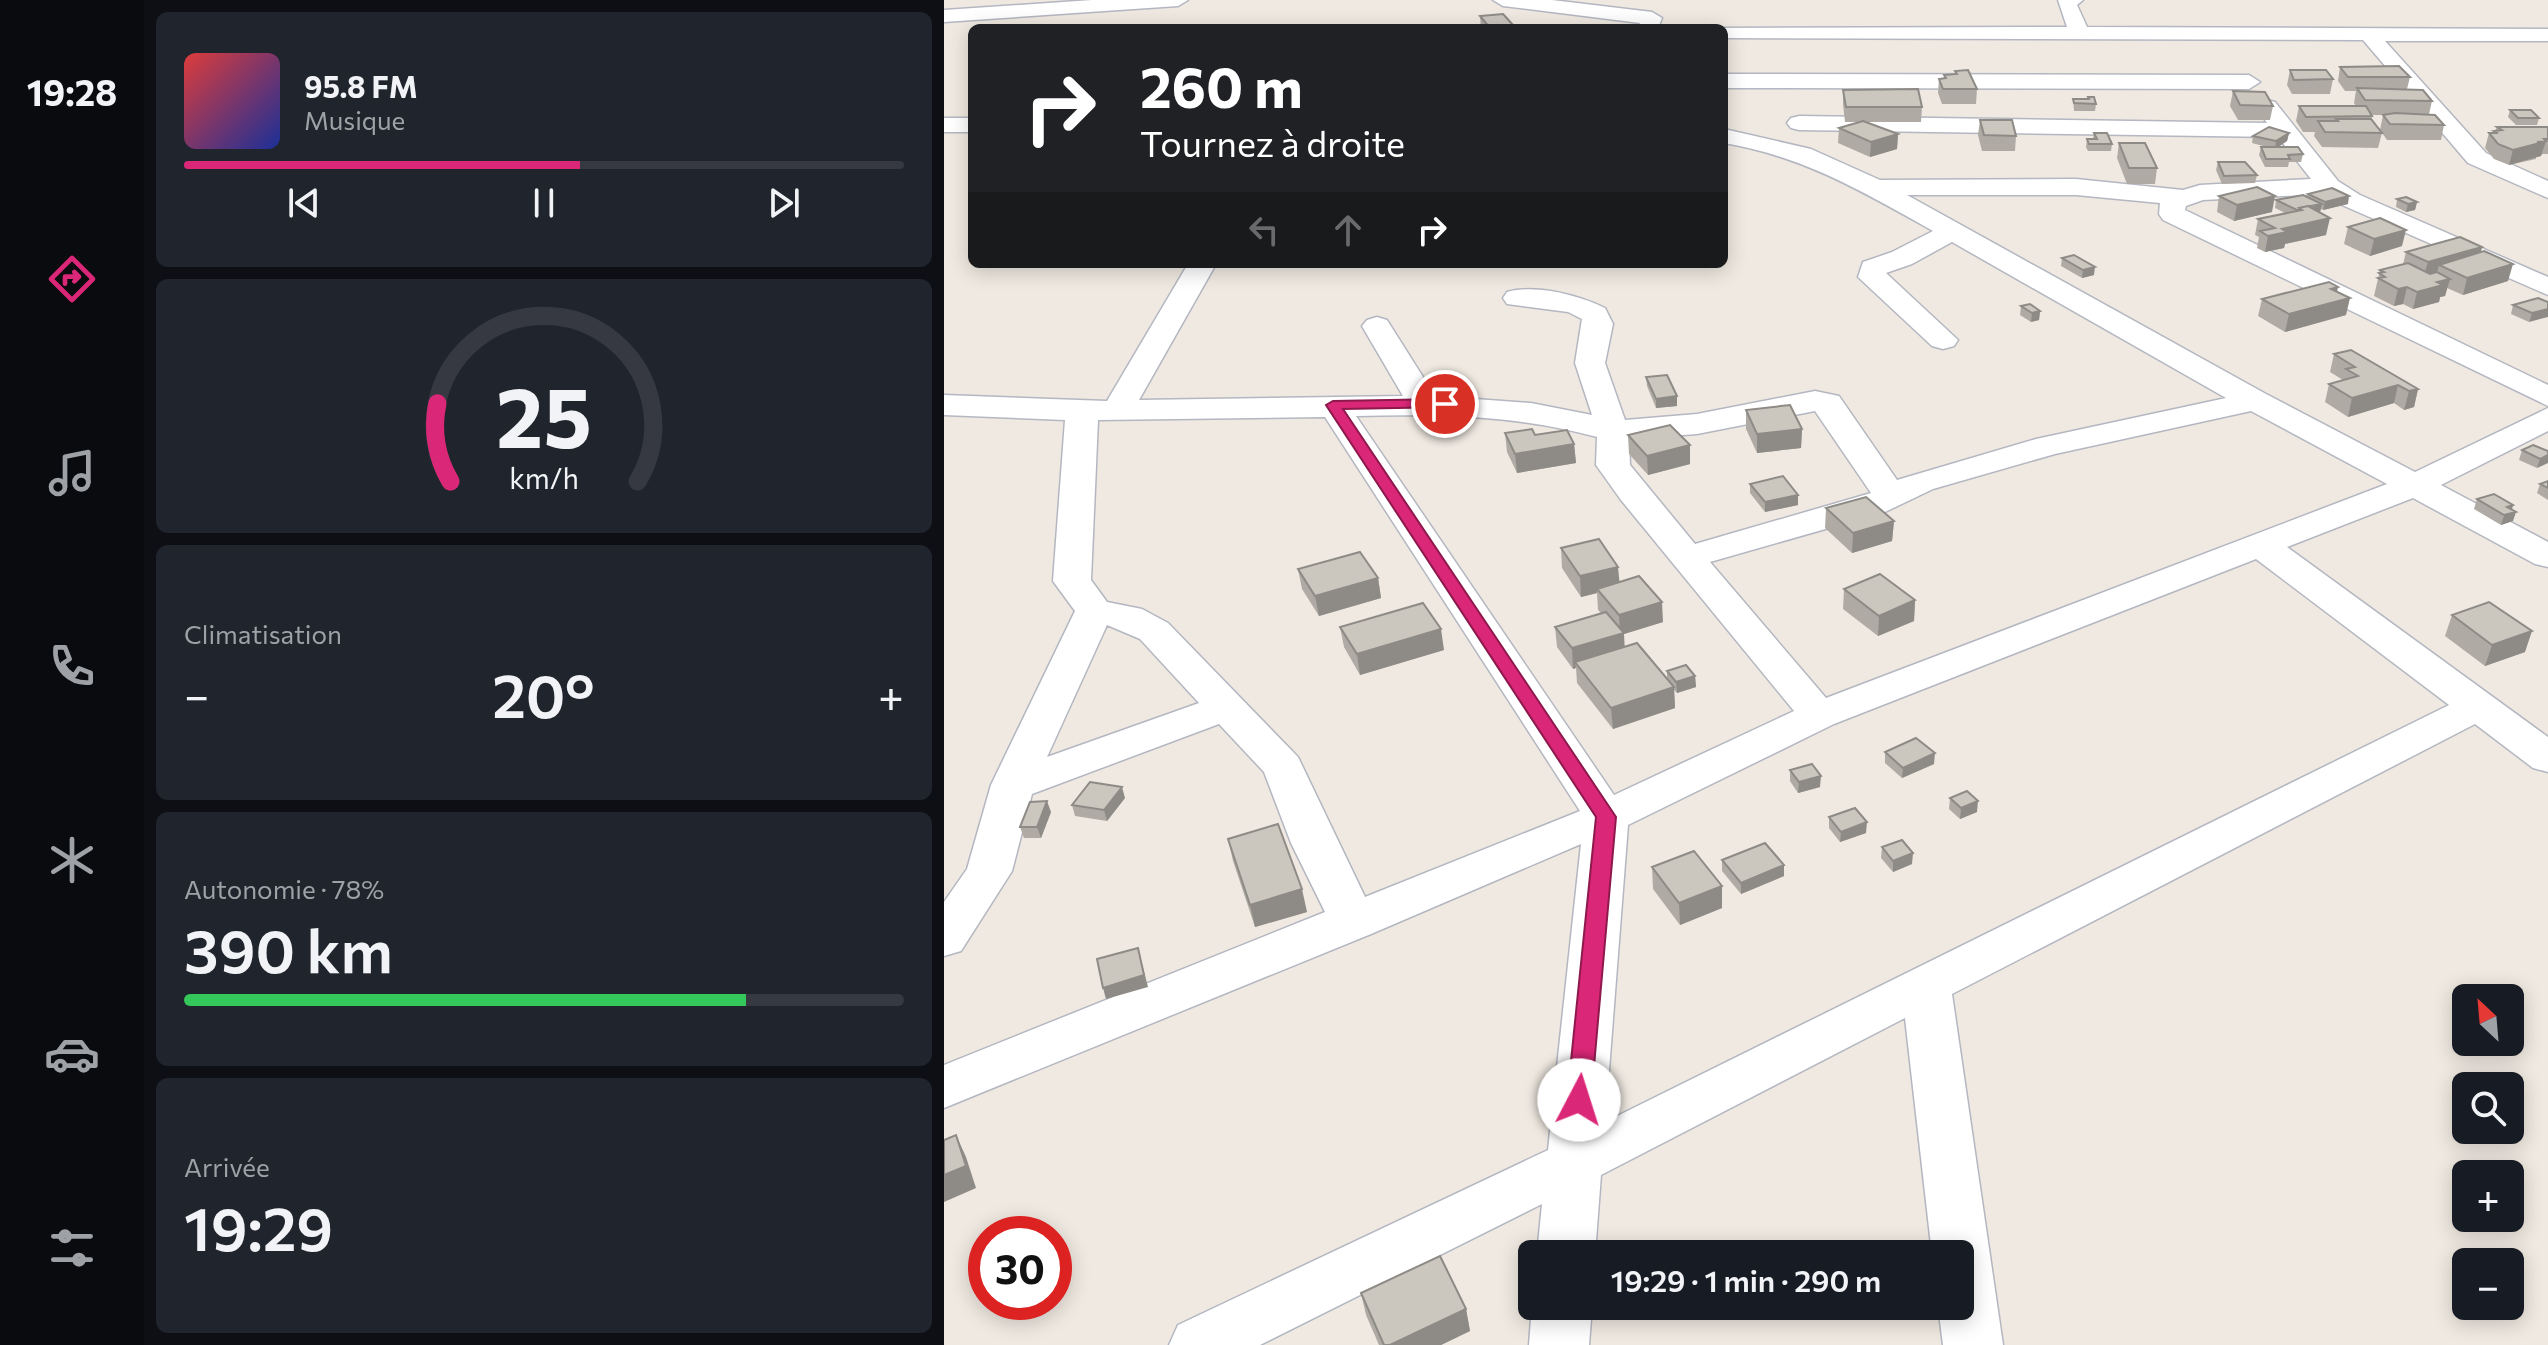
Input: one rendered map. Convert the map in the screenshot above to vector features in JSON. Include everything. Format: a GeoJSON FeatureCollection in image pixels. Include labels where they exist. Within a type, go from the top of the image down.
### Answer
{"type":"FeatureCollection","features":[{"type":"Feature","properties":{"kind":"street"},"geometry":{"type":"LineString","coordinates":[[944,16],[1178,0]]}},
{"type":"Feature","properties":{"kind":"street"},"geometry":{"type":"LineString","coordinates":[[1503,0],[1651,15]]}},
{"type":"Feature","properties":{"kind":"street"},"geometry":{"type":"LineString","coordinates":[[2068,1],[2066,7],[2079,32]]}},
{"type":"Feature","properties":{"kind":"street"},"geometry":{"type":"LineString","coordinates":[[1928,11],[1935,33]]}},
{"type":"Feature","properties":{"kind":"street"},"geometry":{"type":"LineString","coordinates":[[1728,32],[2548,35]]}},
{"type":"Feature","properties":{"kind":"street"},"geometry":{"type":"LineString","coordinates":[[2217,34],[2282,130],[2329,186],[2351,200],[2548,287]]}},
{"type":"Feature","properties":{"kind":"street"},"geometry":{"type":"LineString","coordinates":[[2369,35],[2477,158],[2548,190]]}},
{"type":"Feature","properties":{"kind":"street"},"geometry":{"type":"LineString","coordinates":[[1728,81],[2249,82]]}},
{"type":"Feature","properties":{"kind":"street"},"geometry":{"type":"LineString","coordinates":[[1799,123],[2282,130]]}},
{"type":"Feature","properties":{"kind":"street"},"geometry":{"type":"LineString","coordinates":[[944,125],[968,125]]}},
{"type":"Feature","properties":{"kind":"street"},"geometry":{"type":"LineString","coordinates":[[1728,137],[1771,142],[1803,152],[1876,188],[2255,401],[2548,556]]}},
{"type":"Feature","properties":{"kind":"street"},"geometry":{"type":"LineString","coordinates":[[1876,188],[2076,187],[2180,197],[2200,193],[2329,186]]}},
{"type":"Feature","properties":{"kind":"street"},"geometry":{"type":"LineString","coordinates":[[2180,197],[2173,202],[2172,214],[2548,397]]}},
{"type":"Feature","properties":{"kind":"street"},"geometry":{"type":"LineString","coordinates":[[1943,340],[1872,277],[1873,268],[1902,258],[1952,232]]}},
{"type":"Feature","properties":{"kind":"street"},"geometry":{"type":"LineString","coordinates":[[1199,268],[1100,409],[1072,581],[1094,611],[1128,617],[1154,631],[1283,767],[1314,843],[1354,922]]}},
{"type":"Feature","properties":{"kind":"street"},"geometry":{"type":"LineString","coordinates":[[1517,298],[1574,304],[1595,314],[1598,324],[1590,363],[1613,431],[1613,465],[1819,715]]}},
{"type":"Feature","properties":{"kind":"street"},"geometry":{"type":"LineString","coordinates":[[1377,326],[1423,403]]}},
{"type":"Feature","properties":{"kind":"street"},"geometry":{"type":"LineString","coordinates":[[944,405],[1175,411],[1423,403],[1481,406],[1584,422],[1613,431],[1697,424],[1815,401],[1828,403],[1891,496]]}},
{"type":"Feature","properties":{"kind":"street"},"geometry":{"type":"LineString","coordinates":[[1688,557],[1873,505],[1921,482],[2048,446],[2255,401]]}},
{"type":"Feature","properties":{"kind":"street"},"geometry":{"type":"LineString","coordinates":[[1333,405],[1606,817],[1567,1240]]}},
{"type":"Feature","properties":{"kind":"street"},"geometry":{"type":"LineString","coordinates":[[944,1087],[1606,817],[1819,715],[2413,486],[2548,418]]}},
{"type":"Feature","properties":{"kind":"street"},"geometry":{"type":"LineString","coordinates":[[2259,544],[2548,758]]}},
{"type":"Feature","properties":{"kind":"street"},"geometry":{"type":"LineString","coordinates":[[944,939],[989,871],[1013,785],[1094,611]]}},
{"type":"Feature","properties":{"kind":"street"},"geometry":{"type":"LineString","coordinates":[[1013,785],[1227,707]]}},
{"type":"Feature","properties":{"kind":"street"},"geometry":{"type":"LineString","coordinates":[[1199,1345],[1574,1163],[2477,707]]}},
{"type":"Feature","properties":{"kind":"street"},"geometry":{"type":"LineString","coordinates":[[1926,985],[1973,1345]]}},
{"type":"Feature","properties":{"kind":"street"},"geometry":{"type":"LineString","coordinates":[[1559,1345],[1561,1320]]}},
{"type":"Feature","properties":{"kind":"building"},"geometry":{"type":"Polygon","coordinates":[[[1503,14],[1512,24],[1487,24],[1480,16],[1503,14]]]}},
{"type":"Feature","properties":{"kind":"building"},"geometry":{"type":"Polygon","coordinates":[[[2399,66],[2410,77],[2348,77],[2340,67],[2399,66]]]}},
{"type":"Feature","properties":{"kind":"building"},"geometry":{"type":"Polygon","coordinates":[[[1968,70],[1977,89],[1943,89],[1939,79],[1946,78],[1944,75],[1968,70]]]}},
{"type":"Feature","properties":{"kind":"building"},"geometry":{"type":"Polygon","coordinates":[[[2290,70],[2326,70],[2333,79],[2294,80],[2290,70]]]}},
{"type":"Feature","properties":{"kind":"building"},"geometry":{"type":"Polygon","coordinates":[[[2357,88],[2423,90],[2432,101],[2365,100],[2357,88]]]}},
{"type":"Feature","properties":{"kind":"building"},"geometry":{"type":"Polygon","coordinates":[[[1918,89],[1922,107],[1846,107],[1843,90],[1918,89]]]}},
{"type":"Feature","properties":{"kind":"building"},"geometry":{"type":"Polygon","coordinates":[[[2233,91],[2265,92],[2273,106],[2240,105],[2233,91]]]}},
{"type":"Feature","properties":{"kind":"building"},"geometry":{"type":"Polygon","coordinates":[[[2094,97],[2096,104],[2074,103],[2073,99],[2094,97]]]}},
{"type":"Feature","properties":{"kind":"building"},"geometry":{"type":"Polygon","coordinates":[[[2299,106],[2366,106],[2372,116],[2306,117],[2299,106]]]}},
{"type":"Feature","properties":{"kind":"building"},"geometry":{"type":"Polygon","coordinates":[[[2510,110],[2531,110],[2539,118],[2518,118],[2510,110]]]}},
{"type":"Feature","properties":{"kind":"building"},"geometry":{"type":"Polygon","coordinates":[[[2383,115],[2435,115],[2444,125],[2390,124],[2383,115]]]}},
{"type":"Feature","properties":{"kind":"building"},"geometry":{"type":"Polygon","coordinates":[[[2336,119],[2371,119],[2382,133],[2325,132],[2318,121],[2338,121],[2336,119]]]}},
{"type":"Feature","properties":{"kind":"building"},"geometry":{"type":"Polygon","coordinates":[[[1980,120],[2012,120],[2016,136],[1984,135],[1980,120]]]}},
{"type":"Feature","properties":{"kind":"building"},"geometry":{"type":"Polygon","coordinates":[[[1863,121],[1898,134],[1871,142],[1839,128],[1863,121]]]}},
{"type":"Feature","properties":{"kind":"building"},"geometry":{"type":"Polygon","coordinates":[[[2269,127],[2289,133],[2276,141],[2253,136],[2269,127]]]}},
{"type":"Feature","properties":{"kind":"building"},"geometry":{"type":"Polygon","coordinates":[[[2497,127],[2548,127],[2548,139],[2513,150],[2498,144],[2489,133],[2502,130],[2497,127]]]}},
{"type":"Feature","properties":{"kind":"building"},"geometry":{"type":"Polygon","coordinates":[[[2094,133],[2107,133],[2112,144],[2089,144],[2087,139],[2097,139],[2094,133]]]}},
{"type":"Feature","properties":{"kind":"building"},"geometry":{"type":"Polygon","coordinates":[[[2119,143],[2145,143],[2157,168],[2129,168],[2119,143]]]}},
{"type":"Feature","properties":{"kind":"building"},"geometry":{"type":"Polygon","coordinates":[[[2261,147],[2298,147],[2303,154],[2288,155],[2290,159],[2266,159],[2261,147]]]}},
{"type":"Feature","properties":{"kind":"building"},"geometry":{"type":"Polygon","coordinates":[[[2218,162],[2245,162],[2257,175],[2224,176],[2218,162]]]}},
{"type":"Feature","properties":{"kind":"building"},"geometry":{"type":"Polygon","coordinates":[[[2257,187],[2275,196],[2237,205],[2219,196],[2257,187]]]}},
{"type":"Feature","properties":{"kind":"building"},"geometry":{"type":"Polygon","coordinates":[[[2332,188],[2349,196],[2325,202],[2308,194],[2332,188]]]}},
{"type":"Feature","properties":{"kind":"building"},"geometry":{"type":"Polygon","coordinates":[[[2303,195],[2322,204],[2297,210],[2276,200],[2303,195]]]}},
{"type":"Feature","properties":{"kind":"building"},"geometry":{"type":"Polygon","coordinates":[[[2406,197],[2417,202],[2408,204],[2397,199],[2406,197]]]}},
{"type":"Feature","properties":{"kind":"building"},"geometry":{"type":"Polygon","coordinates":[[[2308,206],[2330,218],[2282,229],[2287,232],[2268,236],[2260,231],[2275,228],[2258,219],[2308,206]]]}},
{"type":"Feature","properties":{"kind":"building"},"geometry":{"type":"Polygon","coordinates":[[[2380,218],[2406,230],[2374,239],[2348,227],[2380,218]]]}},
{"type":"Feature","properties":{"kind":"building"},"geometry":{"type":"Polygon","coordinates":[[[2460,237],[2482,247],[2428,262],[2406,252],[2460,237]]]}},
{"type":"Feature","properties":{"kind":"building"},"geometry":{"type":"Polygon","coordinates":[[[2484,251],[2513,264],[2467,278],[2439,265],[2484,251]]]}},
{"type":"Feature","properties":{"kind":"building"},"geometry":{"type":"Polygon","coordinates":[[[2074,255],[2095,267],[2083,270],[2062,258],[2074,255]]]}},
{"type":"Feature","properties":{"kind":"building"},"geometry":{"type":"Polygon","coordinates":[[[2408,263],[2430,274],[2437,272],[2450,279],[2437,282],[2443,285],[2417,292],[2407,287],[2398,289],[2378,278],[2385,277],[2379,273],[2384,272],[2380,270],[2408,263]]]}},
{"type":"Feature","properties":{"kind":"building"},"geometry":{"type":"Polygon","coordinates":[[[2329,282],[2338,287],[2331,289],[2350,298],[2289,314],[2262,299],[2329,282]]]}},
{"type":"Feature","properties":{"kind":"building"},"geometry":{"type":"Polygon","coordinates":[[[2538,298],[2548,302],[2548,309],[2532,313],[2513,305],[2538,298]]]}},
{"type":"Feature","properties":{"kind":"building"},"geometry":{"type":"Polygon","coordinates":[[[2030,304],[2040,311],[2032,313],[2021,306],[2030,304]]]}},
{"type":"Feature","properties":{"kind":"building"},"geometry":{"type":"Polygon","coordinates":[[[2351,350],[2418,389],[2409,391],[2398,385],[2352,398],[2329,384],[2358,376],[2346,369],[2355,367],[2334,354],[2351,350]]]}},
{"type":"Feature","properties":{"kind":"building"},"geometry":{"type":"Polygon","coordinates":[[[1667,375],[1677,396],[1656,399],[1646,377],[1667,375]]]}},
{"type":"Feature","properties":{"kind":"building"},"geometry":{"type":"Polygon","coordinates":[[[1790,405],[1802,429],[1757,434],[1746,410],[1790,405]]]}},
{"type":"Feature","properties":{"kind":"building"},"geometry":{"type":"Polygon","coordinates":[[[1670,425],[1690,445],[1647,456],[1628,435],[1670,425]]]}},
{"type":"Feature","properties":{"kind":"building"},"geometry":{"type":"Polygon","coordinates":[[[1532,429],[1535,435],[1567,430],[1574,444],[1515,454],[1505,433],[1532,429]]]}},
{"type":"Feature","properties":{"kind":"building"},"geometry":{"type":"Polygon","coordinates":[[[2533,445],[2548,451],[2548,455],[2540,459],[2522,450],[2533,445]]]}},
{"type":"Feature","properties":{"kind":"building"},"geometry":{"type":"Polygon","coordinates":[[[1783,476],[1798,495],[1765,502],[1750,484],[1783,476]]]}},
{"type":"Feature","properties":{"kind":"building"},"geometry":{"type":"Polygon","coordinates":[[[2494,494],[2513,505],[2507,507],[2516,512],[2504,515],[2477,499],[2494,494]]]}},
{"type":"Feature","properties":{"kind":"building"},"geometry":{"type":"Polygon","coordinates":[[[1866,497],[1894,521],[1853,533],[1826,508],[1866,497]]]}},
{"type":"Feature","properties":{"kind":"building"},"geometry":{"type":"Polygon","coordinates":[[[1599,539],[1618,567],[1580,576],[1561,548],[1599,539]]]}},
{"type":"Feature","properties":{"kind":"building"},"geometry":{"type":"Polygon","coordinates":[[[1360,552],[1378,578],[1315,596],[1298,569],[1360,552]]]}},
{"type":"Feature","properties":{"kind":"building"},"geometry":{"type":"Polygon","coordinates":[[[1880,574],[1915,600],[1879,616],[1844,589],[1880,574]]]}},
{"type":"Feature","properties":{"kind":"building"},"geometry":{"type":"Polygon","coordinates":[[[1639,576],[1662,602],[1619,615],[1597,589],[1639,576]]]}},
{"type":"Feature","properties":{"kind":"building"},"geometry":{"type":"Polygon","coordinates":[[[2489,602],[2532,631],[2492,645],[2452,615],[2489,602]]]}},
{"type":"Feature","properties":{"kind":"building"},"geometry":{"type":"Polygon","coordinates":[[[1423,603],[1441,629],[1357,654],[1340,627],[1423,603]]]}},
{"type":"Feature","properties":{"kind":"building"},"geometry":{"type":"Polygon","coordinates":[[[1606,612],[1624,633],[1572,648],[1555,627],[1606,612]]]}},
{"type":"Feature","properties":{"kind":"building"},"geometry":{"type":"Polygon","coordinates":[[[1637,643],[1674,687],[1611,708],[1575,662],[1637,643]]]}},
{"type":"Feature","properties":{"kind":"building"},"geometry":{"type":"Polygon","coordinates":[[[1686,665],[1695,676],[1676,682],[1667,671],[1686,665]]]}},
{"type":"Feature","properties":{"kind":"building"},"geometry":{"type":"Polygon","coordinates":[[[1916,738],[1935,753],[1903,768],[1885,752],[1916,738]]]}},
{"type":"Feature","properties":{"kind":"building"},"geometry":{"type":"Polygon","coordinates":[[[1812,764],[1821,776],[1799,782],[1790,770],[1812,764]]]}},
{"type":"Feature","properties":{"kind":"building"},"geometry":{"type":"Polygon","coordinates":[[[1090,782],[1122,787],[1104,810],[1072,805],[1090,782]]]}},
{"type":"Feature","properties":{"kind":"building"},"geometry":{"type":"Polygon","coordinates":[[[1967,791],[1978,801],[1961,808],[1950,798],[1967,791]]]}},
{"type":"Feature","properties":{"kind":"building"},"geometry":{"type":"Polygon","coordinates":[[[1047,801],[1037,827],[1020,827],[1030,802],[1047,801]]]}},
{"type":"Feature","properties":{"kind":"building"},"geometry":{"type":"Polygon","coordinates":[[[1855,808],[1867,822],[1841,832],[1829,817],[1855,808]]]}},
{"type":"Feature","properties":{"kind":"building"},"geometry":{"type":"Polygon","coordinates":[[[1278,824],[1302,889],[1250,905],[1228,839],[1278,824]]]}},
{"type":"Feature","properties":{"kind":"building"},"geometry":{"type":"Polygon","coordinates":[[[1902,840],[1913,853],[1893,861],[1882,847],[1902,840]]]}},
{"type":"Feature","properties":{"kind":"building"},"geometry":{"type":"Polygon","coordinates":[[[1765,843],[1784,865],[1741,883],[1722,860],[1765,843]]]}},
{"type":"Feature","properties":{"kind":"building"},"geometry":{"type":"Polygon","coordinates":[[[1694,851],[1722,886],[1679,903],[1652,867],[1694,851]]]}},
{"type":"Feature","properties":{"kind":"building"},"geometry":{"type":"Polygon","coordinates":[[[1138,948],[1144,975],[1103,988],[1097,959],[1138,948]]]}},
{"type":"Feature","properties":{"kind":"building"},"geometry":{"type":"Polygon","coordinates":[[[956,1135],[966,1166],[944,1175],[944,1140],[956,1135]]]}},
{"type":"Feature","properties":{"kind":"building"},"geometry":{"type":"Polygon","coordinates":[[[1440,1256],[1466,1309],[1390,1345],[1384,1345],[1361,1293],[1440,1256]]]}},
{"type":"Feature","properties":{"kind":"route"},"geometry":{"type":"LineString","coordinates":[[1445,404],[1333,405],[1606,817],[1579,1100]]}}]}
